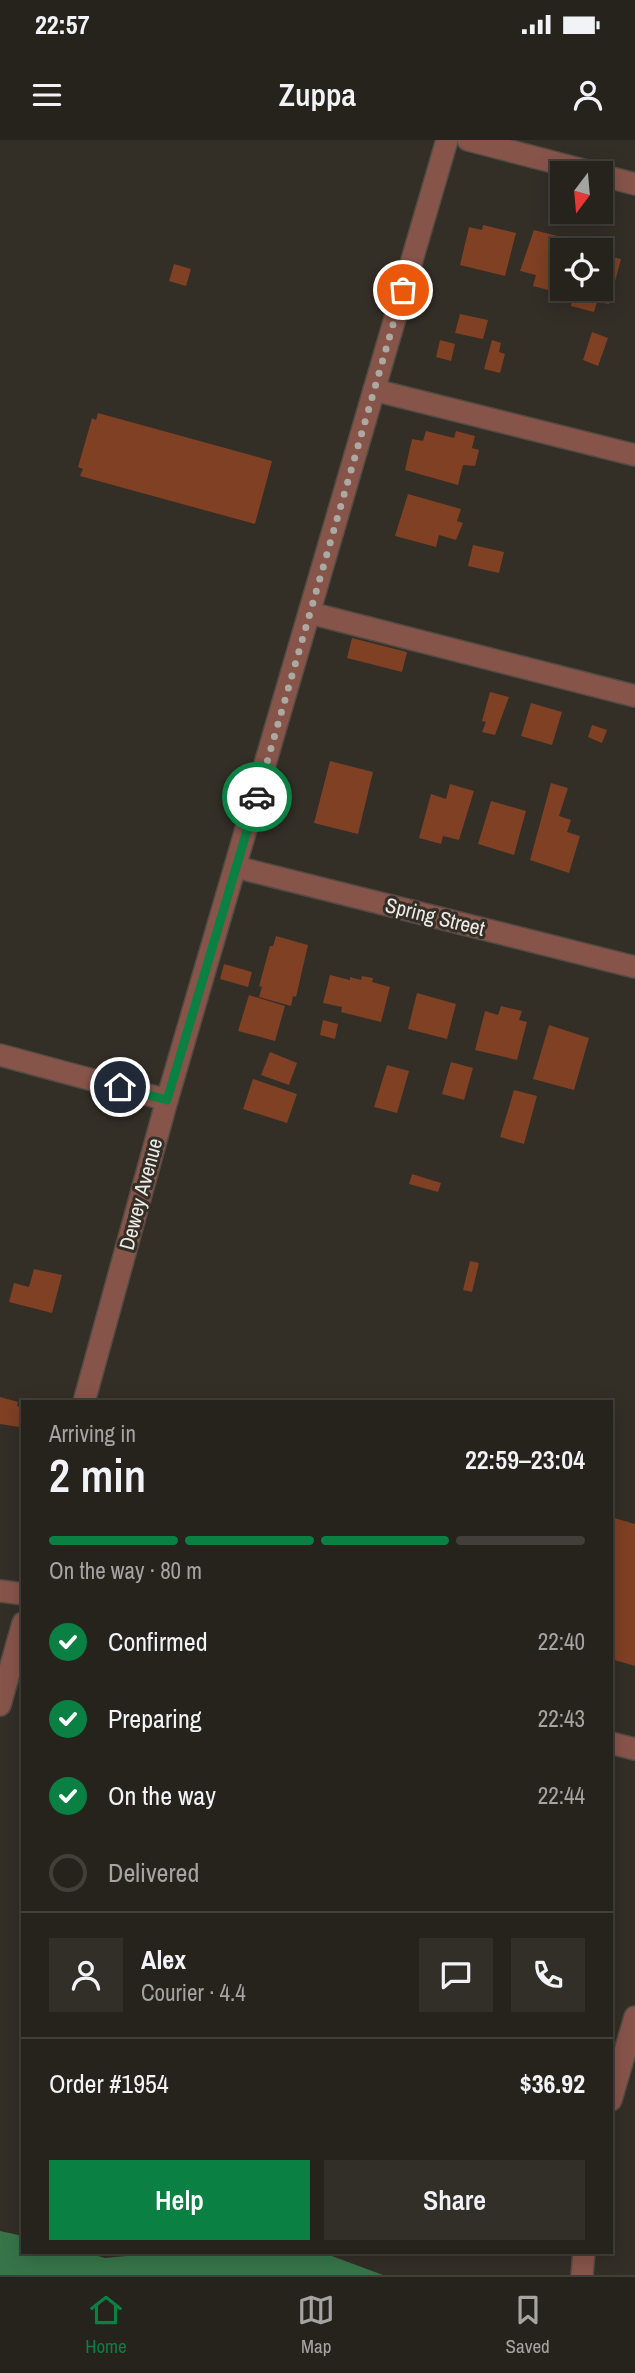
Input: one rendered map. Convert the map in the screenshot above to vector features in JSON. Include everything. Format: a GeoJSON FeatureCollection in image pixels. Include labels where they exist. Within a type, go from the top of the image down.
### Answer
{"type":"FeatureCollection","features":[{"type":"Feature","properties":{"kind":"street","name":"Dewey Avenue"},"geometry":{"type":"LineString","coordinates":[[85,1400],[167,1100],[447,140]]}},
{"type":"Feature","properties":{"kind":"street"},"geometry":{"type":"LineString","coordinates":[[468,140],[550,161]]}},
{"type":"Feature","properties":{"kind":"street"},"geometry":{"type":"LineString","coordinates":[[613,178],[635,184]]}},
{"type":"Feature","properties":{"kind":"street"},"geometry":{"type":"LineString","coordinates":[[374,390],[635,455]]}},
{"type":"Feature","properties":{"kind":"street"},"geometry":{"type":"LineString","coordinates":[[310,613],[635,696]]}},
{"type":"Feature","properties":{"kind":"street","name":"Spring Street"},"geometry":{"type":"LineString","coordinates":[[236,867],[635,967]]}},
{"type":"Feature","properties":{"kind":"street"},"geometry":{"type":"LineString","coordinates":[[0,1055],[167,1100]]}},
{"type":"Feature","properties":{"kind":"street"},"geometry":{"type":"LineString","coordinates":[[0,1591],[21,1594]]}},
{"type":"Feature","properties":{"kind":"street"},"geometry":{"type":"LineString","coordinates":[[0,1705],[21,1630]]}},
{"type":"Feature","properties":{"kind":"street"},"geometry":{"type":"LineString","coordinates":[[613,1744],[635,1749]]}},
{"type":"Feature","properties":{"kind":"street"},"geometry":{"type":"LineString","coordinates":[[613,2093],[635,2017]]}},
{"type":"Feature","properties":{"kind":"street"},"geometry":{"type":"LineString","coordinates":[[582,2275],[584,2254]]}},
{"type":"Feature","properties":{"kind":"green space"},"geometry":{"type":"Polygon","coordinates":[[[0,2231],[21,2236],[21,2254],[91,2254],[105,2258],[148,2254],[326,2254],[383,2275],[0,2275],[0,2231]]]}},
{"type":"Feature","properties":{"kind":"building"},"geometry":{"type":"Polygon","coordinates":[[[483,225],[516,233],[505,276],[460,265],[469,227],[482,230],[483,225]]]}},
{"type":"Feature","properties":{"kind":"building"},"geometry":{"type":"Polygon","coordinates":[[[534,230],[561,237],[550,238],[550,291],[533,286],[536,275],[520,271],[534,230]]]}},
{"type":"Feature","properties":{"kind":"building"},"geometry":{"type":"Polygon","coordinates":[[[613,257],[621,259],[613,289],[613,257]]]}},
{"type":"Feature","properties":{"kind":"building"},"geometry":{"type":"Polygon","coordinates":[[[174,264],[191,269],[186,286],[169,281],[174,264]]]}},
{"type":"Feature","properties":{"kind":"building"},"geometry":{"type":"Polygon","coordinates":[[[572,301],[610,301],[609,304],[597,302],[594,312],[571,306],[572,301]]]}},
{"type":"Feature","properties":{"kind":"building"},"geometry":{"type":"Polygon","coordinates":[[[460,314],[488,320],[483,339],[455,333],[460,314]]]}},
{"type":"Feature","properties":{"kind":"building"},"geometry":{"type":"Polygon","coordinates":[[[592,332],[608,338],[598,366],[583,360],[592,332]]]}},
{"type":"Feature","properties":{"kind":"building"},"geometry":{"type":"Polygon","coordinates":[[[440,340],[455,344],[451,361],[436,357],[440,340]]]}},
{"type":"Feature","properties":{"kind":"building"},"geometry":{"type":"Polygon","coordinates":[[[492,340],[501,343],[499,352],[505,354],[500,373],[484,369],[492,340]]]}},
{"type":"Feature","properties":{"kind":"building"},"geometry":{"type":"Polygon","coordinates":[[[98,413],[272,461],[255,524],[80,476],[83,469],[78,467],[92,418],[96,420],[98,413]]]}},
{"type":"Feature","properties":{"kind":"building"},"geometry":{"type":"Polygon","coordinates":[[[426,431],[454,438],[456,431],[475,436],[472,448],[479,450],[475,466],[463,465],[458,485],[405,470],[412,439],[423,441],[426,431]]]}},
{"type":"Feature","properties":{"kind":"building"},"geometry":{"type":"Polygon","coordinates":[[[408,494],[461,509],[457,521],[463,523],[456,540],[439,535],[436,547],[395,536],[408,494]]]}},
{"type":"Feature","properties":{"kind":"building"},"geometry":{"type":"Polygon","coordinates":[[[473,545],[504,552],[499,573],[468,566],[473,545]]]}},
{"type":"Feature","properties":{"kind":"building"},"geometry":{"type":"Polygon","coordinates":[[[352,638],[407,652],[402,672],[347,658],[352,638]]]}},
{"type":"Feature","properties":{"kind":"building"},"geometry":{"type":"Polygon","coordinates":[[[490,692],[509,697],[495,735],[482,732],[486,722],[482,721],[490,692]]]}},
{"type":"Feature","properties":{"kind":"building"},"geometry":{"type":"Polygon","coordinates":[[[531,703],[562,712],[552,745],[521,736],[531,703]]]}},
{"type":"Feature","properties":{"kind":"building"},"geometry":{"type":"Polygon","coordinates":[[[592,725],[607,730],[602,743],[588,737],[592,725]]]}},
{"type":"Feature","properties":{"kind":"building"},"geometry":{"type":"Polygon","coordinates":[[[330,761],[373,772],[358,834],[314,823],[330,761]]]}},
{"type":"Feature","properties":{"kind":"building"},"geometry":{"type":"Polygon","coordinates":[[[551,783],[568,788],[559,816],[571,820],[567,832],[580,836],[569,873],[530,860],[551,783]]]}},
{"type":"Feature","properties":{"kind":"building"},"geometry":{"type":"Polygon","coordinates":[[[450,784],[474,791],[459,840],[443,836],[441,844],[419,838],[431,794],[446,799],[450,784]]]}},
{"type":"Feature","properties":{"kind":"building"},"geometry":{"type":"Polygon","coordinates":[[[491,801],[526,811],[514,855],[478,844],[491,801]]]}},
{"type":"Feature","properties":{"kind":"building"},"geometry":{"type":"Polygon","coordinates":[[[276,936],[308,945],[296,997],[293,996],[291,1006],[259,997],[262,987],[259,986],[270,946],[273,946],[276,936]]]}},
{"type":"Feature","properties":{"kind":"building"},"geometry":{"type":"Polygon","coordinates":[[[224,964],[252,972],[248,987],[220,979],[224,964]]]}},
{"type":"Feature","properties":{"kind":"building"},"geometry":{"type":"Polygon","coordinates":[[[330,975],[350,980],[350,977],[361,980],[362,976],[373,978],[372,982],[390,987],[381,1022],[341,1012],[342,1007],[323,1003],[330,975]]]}},
{"type":"Feature","properties":{"kind":"building"},"geometry":{"type":"Polygon","coordinates":[[[417,993],[456,1004],[447,1039],[408,1029],[417,993]]]}},
{"type":"Feature","properties":{"kind":"building"},"geometry":{"type":"Polygon","coordinates":[[[249,995],[285,1006],[275,1041],[238,1031],[249,995]]]}},
{"type":"Feature","properties":{"kind":"building"},"geometry":{"type":"Polygon","coordinates":[[[501,1006],[522,1011],[519,1020],[527,1022],[517,1060],[475,1050],[485,1011],[498,1015],[501,1006]]]}},
{"type":"Feature","properties":{"kind":"building"},"geometry":{"type":"Polygon","coordinates":[[[323,1020],[338,1024],[335,1039],[320,1035],[323,1020]]]}},
{"type":"Feature","properties":{"kind":"building"},"geometry":{"type":"Polygon","coordinates":[[[549,1025],[589,1038],[574,1090],[533,1079],[549,1025]]]}},
{"type":"Feature","properties":{"kind":"building"},"geometry":{"type":"Polygon","coordinates":[[[270,1052],[297,1063],[289,1085],[261,1075],[270,1052]]]}},
{"type":"Feature","properties":{"kind":"building"},"geometry":{"type":"Polygon","coordinates":[[[451,1062],[473,1068],[464,1100],[442,1094],[451,1062]]]}},
{"type":"Feature","properties":{"kind":"building"},"geometry":{"type":"Polygon","coordinates":[[[387,1065],[409,1071],[397,1113],[374,1107],[387,1065]]]}},
{"type":"Feature","properties":{"kind":"building"},"geometry":{"type":"Polygon","coordinates":[[[253,1079],[297,1094],[287,1123],[243,1109],[253,1079]]]}},
{"type":"Feature","properties":{"kind":"building"},"geometry":{"type":"Polygon","coordinates":[[[514,1090],[537,1096],[524,1144],[500,1137],[514,1090]]]}},
{"type":"Feature","properties":{"kind":"building"},"geometry":{"type":"Polygon","coordinates":[[[412,1174],[441,1183],[438,1192],[409,1184],[412,1174]]]}},
{"type":"Feature","properties":{"kind":"building"},"geometry":{"type":"Polygon","coordinates":[[[470,1261],[479,1263],[472,1292],[463,1290],[470,1261]]]}},
{"type":"Feature","properties":{"kind":"building"},"geometry":{"type":"Polygon","coordinates":[[[34,1269],[62,1275],[52,1313],[9,1302],[14,1283],[29,1287],[34,1269]]]}},
{"type":"Feature","properties":{"kind":"building"},"geometry":{"type":"Polygon","coordinates":[[[0,1397],[18,1402],[17,1406],[21,1407],[19,1427],[0,1424],[0,1397]]]}},
{"type":"Feature","properties":{"kind":"building"},"geometry":{"type":"Polygon","coordinates":[[[613,1518],[635,1524],[635,1666],[613,1660],[613,1518]]]}},
{"type":"Feature","properties":{"kind":"way so far"},"geometry":{"type":"LineString","coordinates":[[257,797],[403,290]]}},
{"type":"Feature","properties":{"kind":"route"},"geometry":{"type":"LineString","coordinates":[[120,1087],[167,1100],[257,797]]}}]}
